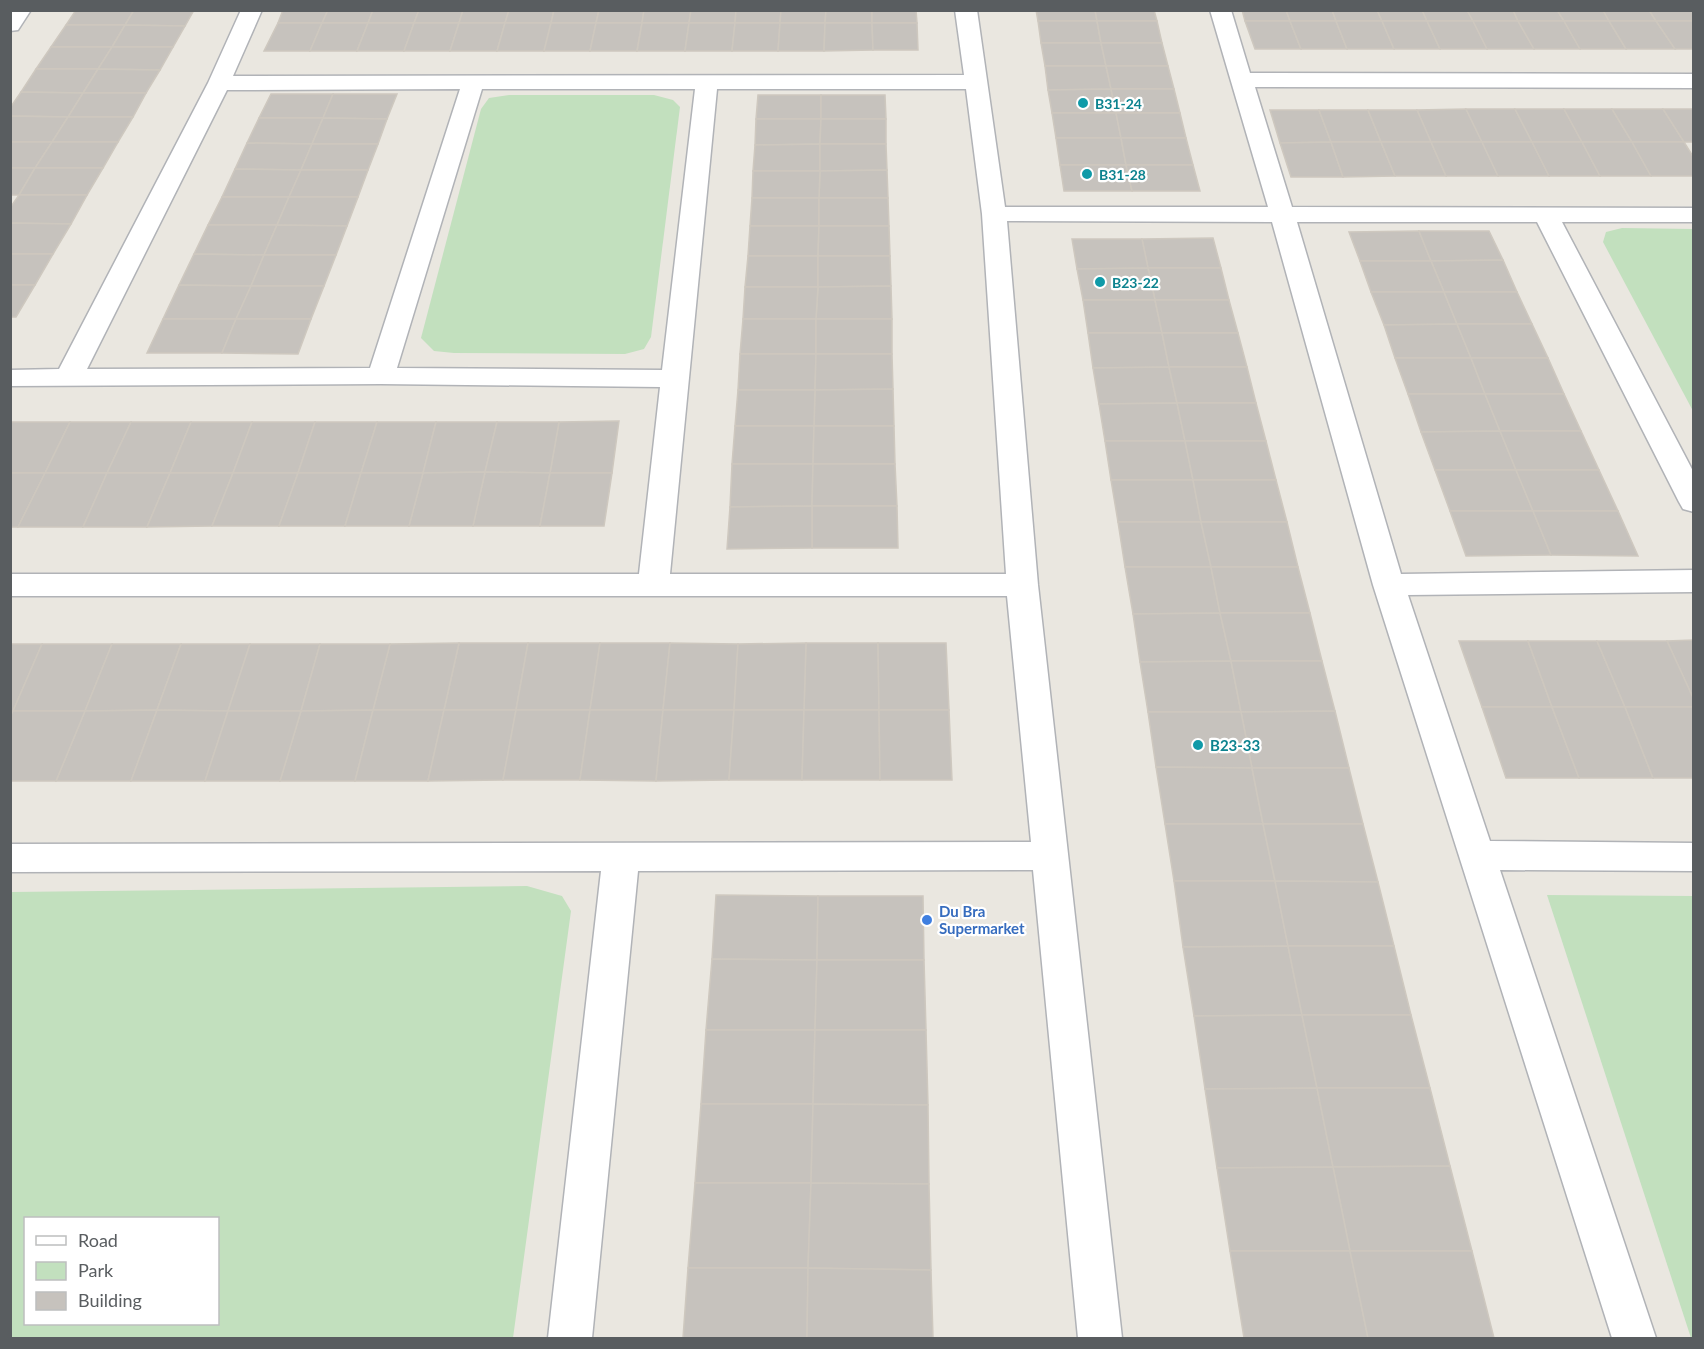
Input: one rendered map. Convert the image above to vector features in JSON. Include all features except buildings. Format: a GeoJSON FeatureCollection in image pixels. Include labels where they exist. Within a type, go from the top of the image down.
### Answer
{"type":"FeatureCollection","features":[{"type":"Feature","properties":{"kind":"street"},"geometry":{"type":"LineString","coordinates":[[10,25],[21,10]]}},
{"type":"Feature","properties":{"kind":"street"},"geometry":{"type":"LineString","coordinates":[[69,377],[219,83],[252,10]]}},
{"type":"Feature","properties":{"kind":"street"},"geometry":{"type":"LineString","coordinates":[[966,10],[994,214],[1022,585],[1100,1338]]}},
{"type":"Feature","properties":{"kind":"street"},"geometry":{"type":"LineString","coordinates":[[1220,10],[1282,214],[1389,585],[1634,1338]]}},
{"type":"Feature","properties":{"kind":"street"},"geometry":{"type":"LineString","coordinates":[[1241,80],[1694,81]]}},
{"type":"Feature","properties":{"kind":"street"},"geometry":{"type":"LineString","coordinates":[[652,585],[707,81]]}},
{"type":"Feature","properties":{"kind":"street"},"geometry":{"type":"LineString","coordinates":[[219,83],[975,82]]}},
{"type":"Feature","properties":{"kind":"street"},"geometry":{"type":"LineString","coordinates":[[381,376],[472,83]]}},
{"type":"Feature","properties":{"kind":"street"},"geometry":{"type":"LineString","coordinates":[[994,214],[1694,215]]}},
{"type":"Feature","properties":{"kind":"street"},"geometry":{"type":"LineString","coordinates":[[1546,215],[1694,502]]}},
{"type":"Feature","properties":{"kind":"street"},"geometry":{"type":"LineString","coordinates":[[10,378],[381,376],[676,379]]}},
{"type":"Feature","properties":{"kind":"street"},"geometry":{"type":"LineString","coordinates":[[1389,585],[1694,581]]}},
{"type":"Feature","properties":{"kind":"street"},"geometry":{"type":"LineString","coordinates":[[10,585],[1022,585]]}},
{"type":"Feature","properties":{"kind":"street"},"geometry":{"type":"LineString","coordinates":[[1477,855],[1694,857]]}},
{"type":"Feature","properties":{"kind":"street"},"geometry":{"type":"LineString","coordinates":[[10,858],[1050,856]]}},
{"type":"Feature","properties":{"kind":"street"},"geometry":{"type":"LineString","coordinates":[[570,1338],[621,858]]}},
{"type":"Feature","properties":{"kind":"green space"},"geometry":{"type":"Polygon","coordinates":[[[509,95],[654,95],[673,100],[680,107],[651,337],[644,349],[625,354],[454,353],[434,351],[421,338],[481,109],[489,98],[509,95]]]}},
{"type":"Feature","properties":{"kind":"green space"},"geometry":{"type":"Polygon","coordinates":[[[1622,228],[1693,229],[1693,411],[1603,242],[1606,232],[1622,228]]]}},
{"type":"Feature","properties":{"kind":"green space"},"geometry":{"type":"Polygon","coordinates":[[[527,886],[562,896],[571,911],[513,1338],[11,1338],[11,892],[527,886]]]}},
{"type":"Feature","properties":{"kind":"green space"},"geometry":{"type":"Polygon","coordinates":[[[1547,895],[1693,896],[1693,1338],[1691,1338],[1547,895]]]}},
{"type":"Feature","properties":{"kind":"place","name":"B31-24"},"geometry":{"type":"Point","coordinates":[1083,103]}},
{"type":"Feature","properties":{"kind":"place","name":"B31-28"},"geometry":{"type":"Point","coordinates":[1087,174]}},
{"type":"Feature","properties":{"kind":"place","name":"B23-22"},"geometry":{"type":"Point","coordinates":[1100,282]}},
{"type":"Feature","properties":{"kind":"place","name":"B23-33"},"geometry":{"type":"Point","coordinates":[1198,745]}},
{"type":"Feature","properties":{"kind":"place","name":"Du Bra Supermarket"},"geometry":{"type":"Point","coordinates":[927,920]}}]}
